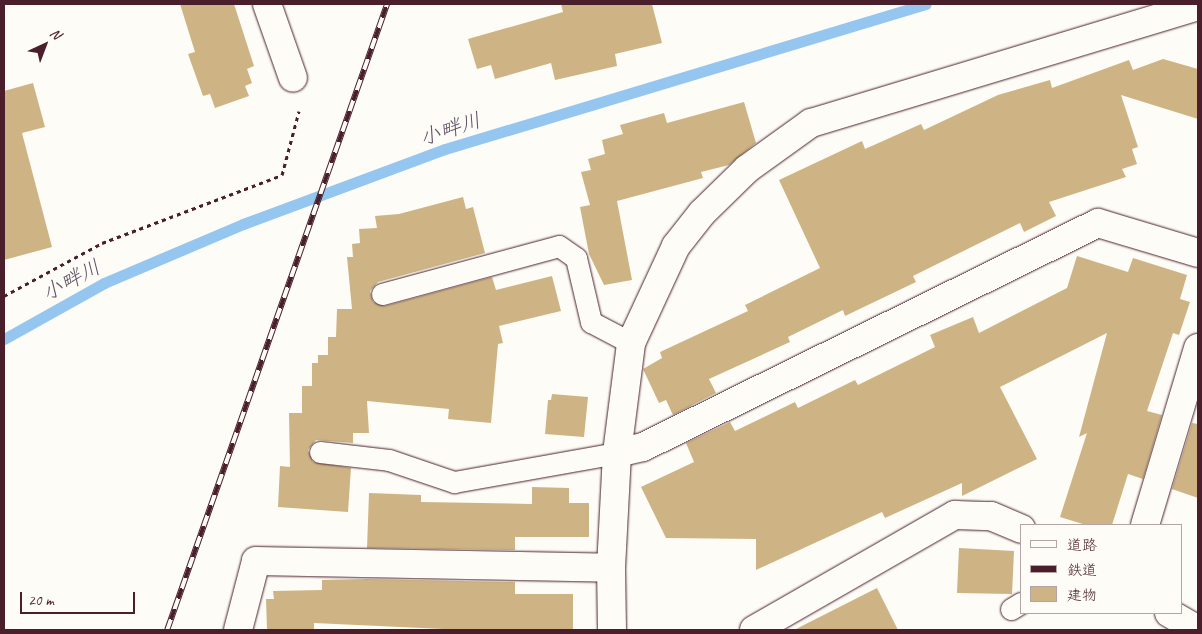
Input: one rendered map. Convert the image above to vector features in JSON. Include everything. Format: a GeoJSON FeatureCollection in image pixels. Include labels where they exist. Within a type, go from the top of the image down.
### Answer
{"type":"FeatureCollection","features":[{"type":"Feature","properties":{"kind":"street"},"geometry":{"type":"LineString","coordinates":[[267,4],[293,78]]}},
{"type":"Feature","properties":{"kind":"street"},"geometry":{"type":"LineString","coordinates":[[612,630],[611,568],[616,454],[631,343],[676,246],[702,212],[747,169],[811,123],[1198,6]]}},
{"type":"Feature","properties":{"kind":"street"},"geometry":{"type":"LineString","coordinates":[[616,454],[643,447],[1098,222],[1198,253]]}},
{"type":"Feature","properties":{"kind":"street"},"geometry":{"type":"LineString","coordinates":[[1145,524],[1198,348]]}},
{"type":"Feature","properties":{"kind":"street"},"geometry":{"type":"LineString","coordinates":[[754,630],[955,515],[991,516],[1020,529]]}},
{"type":"Feature","properties":{"kind":"street"},"geometry":{"type":"LineString","coordinates":[[238,630],[256,561],[611,568]]}},
{"type":"Feature","properties":{"kind":"street"},"geometry":{"type":"LineString","coordinates":[[1171,614],[1198,630]]}},
{"type":"Feature","properties":{"kind":"lane"},"geometry":{"type":"LineString","coordinates":[[382,294],[558,246],[576,258],[591,322],[631,343]]}},
{"type":"Feature","properties":{"kind":"lane"},"geometry":{"type":"LineString","coordinates":[[320,452],[389,460],[454,482],[616,454]]}},
{"type":"Feature","properties":{"kind":"path"},"geometry":{"type":"LineString","coordinates":[[4,296],[102,243],[282,175],[299,111],[293,78]]}},
{"type":"Feature","properties":{"kind":"building"},"geometry":{"type":"Polygon","coordinates":[[[180,4],[234,4],[254,66],[247,69],[252,83],[245,86],[249,96],[215,108],[210,94],[203,96],[188,54],[195,52],[180,4]]]}},
{"type":"Feature","properties":{"kind":"building"},"geometry":{"type":"Polygon","coordinates":[[[561,4],[652,4],[662,43],[615,54],[617,66],[555,80],[551,63],[495,79],[491,65],[477,69],[468,39],[563,12],[561,4]]]}},
{"type":"Feature","properties":{"kind":"building"},"geometry":{"type":"Polygon","coordinates":[[[1163,59],[1198,69],[1198,119],[1121,95],[1138,147],[1132,149],[1137,164],[1122,169],[1126,177],[1049,202],[1056,216],[1024,232],[1020,223],[913,276],[916,282],[845,316],[843,310],[788,337],[790,342],[709,379],[716,393],[673,415],[666,400],[659,403],[643,369],[662,358],[660,352],[748,311],[745,305],[820,268],[779,180],[862,141],[865,149],[921,124],[924,130],[998,95],[1050,80],[1052,88],[1129,60],[1133,70],[1163,59]]]}},
{"type":"Feature","properties":{"kind":"building"},"geometry":{"type":"Polygon","coordinates":[[[33,83],[45,127],[22,133],[52,247],[4,260],[4,91],[33,83]]]}},
{"type":"Feature","properties":{"kind":"building"},"geometry":{"type":"Polygon","coordinates":[[[744,102],[756,143],[729,165],[701,172],[703,178],[617,201],[632,280],[604,285],[589,254],[580,207],[590,205],[581,172],[591,170],[588,159],[605,154],[602,140],[623,134],[620,125],[664,113],[667,123],[744,102]]]}},
{"type":"Feature","properties":{"kind":"building"},"geometry":{"type":"Polygon","coordinates":[[[463,197],[466,209],[473,207],[485,253],[378,282],[370,291],[373,302],[385,306],[492,277],[496,290],[552,276],[561,311],[499,326],[503,343],[498,344],[491,423],[448,419],[449,409],[367,401],[369,433],[353,433],[353,443],[316,440],[308,450],[313,462],[351,468],[348,512],[278,507],[280,466],[290,467],[289,413],[302,413],[302,386],[312,386],[312,363],[318,363],[318,355],[328,355],[328,337],[336,337],[337,309],[352,309],[347,257],[353,257],[352,244],[360,243],[359,229],[377,228],[375,216],[399,214],[463,197]]]}},
{"type":"Feature","properties":{"kind":"building"},"geometry":{"type":"Polygon","coordinates":[[[1077,256],[1128,272],[1133,258],[1187,275],[1180,299],[1190,302],[1179,335],[1173,333],[1147,411],[1162,415],[1143,479],[1128,474],[1112,524],[1083,524],[1060,517],[1087,433],[1079,437],[1107,333],[1000,387],[1037,459],[962,496],[962,483],[885,518],[882,512],[756,570],[756,539],[666,538],[641,487],[694,462],[686,443],[730,422],[735,431],[795,402],[798,408],[855,380],[858,385],[935,347],[930,335],[973,317],[979,333],[1067,288],[1077,256]]]}},
{"type":"Feature","properties":{"kind":"building"},"geometry":{"type":"Polygon","coordinates":[[[552,394],[588,397],[584,437],[545,434],[548,400],[551,400],[552,394]]]}},
{"type":"Feature","properties":{"kind":"building"},"geometry":{"type":"Polygon","coordinates":[[[1192,423],[1198,424],[1198,498],[1172,489],[1192,423]]]}},
{"type":"Feature","properties":{"kind":"building"},"geometry":{"type":"Polygon","coordinates":[[[532,487],[569,488],[569,503],[589,503],[589,537],[515,537],[515,550],[367,548],[369,493],[421,495],[421,502],[532,504],[532,487]]]}},
{"type":"Feature","properties":{"kind":"building"},"geometry":{"type":"Polygon","coordinates":[[[959,548],[1014,551],[1012,594],[957,593],[959,548]]]}},
{"type":"Feature","properties":{"kind":"building"},"geometry":{"type":"Polygon","coordinates":[[[322,580],[515,582],[515,594],[573,594],[573,630],[465,630],[314,623],[314,630],[267,630],[266,599],[274,599],[273,591],[322,590],[322,580]]]}},
{"type":"Feature","properties":{"kind":"building"},"geometry":{"type":"Polygon","coordinates":[[[877,588],[898,630],[794,630],[877,588]]]}},
{"type":"Feature","properties":{"kind":"waterway","name":"小畔川"},"geometry":{"type":"LineString","coordinates":[[4,339],[104,283],[243,224],[445,149],[926,4]]}},
{"type":"Feature","properties":{"kind":"railway"},"geometry":{"type":"LineString","coordinates":[[167,630],[387,4]]}}]}
